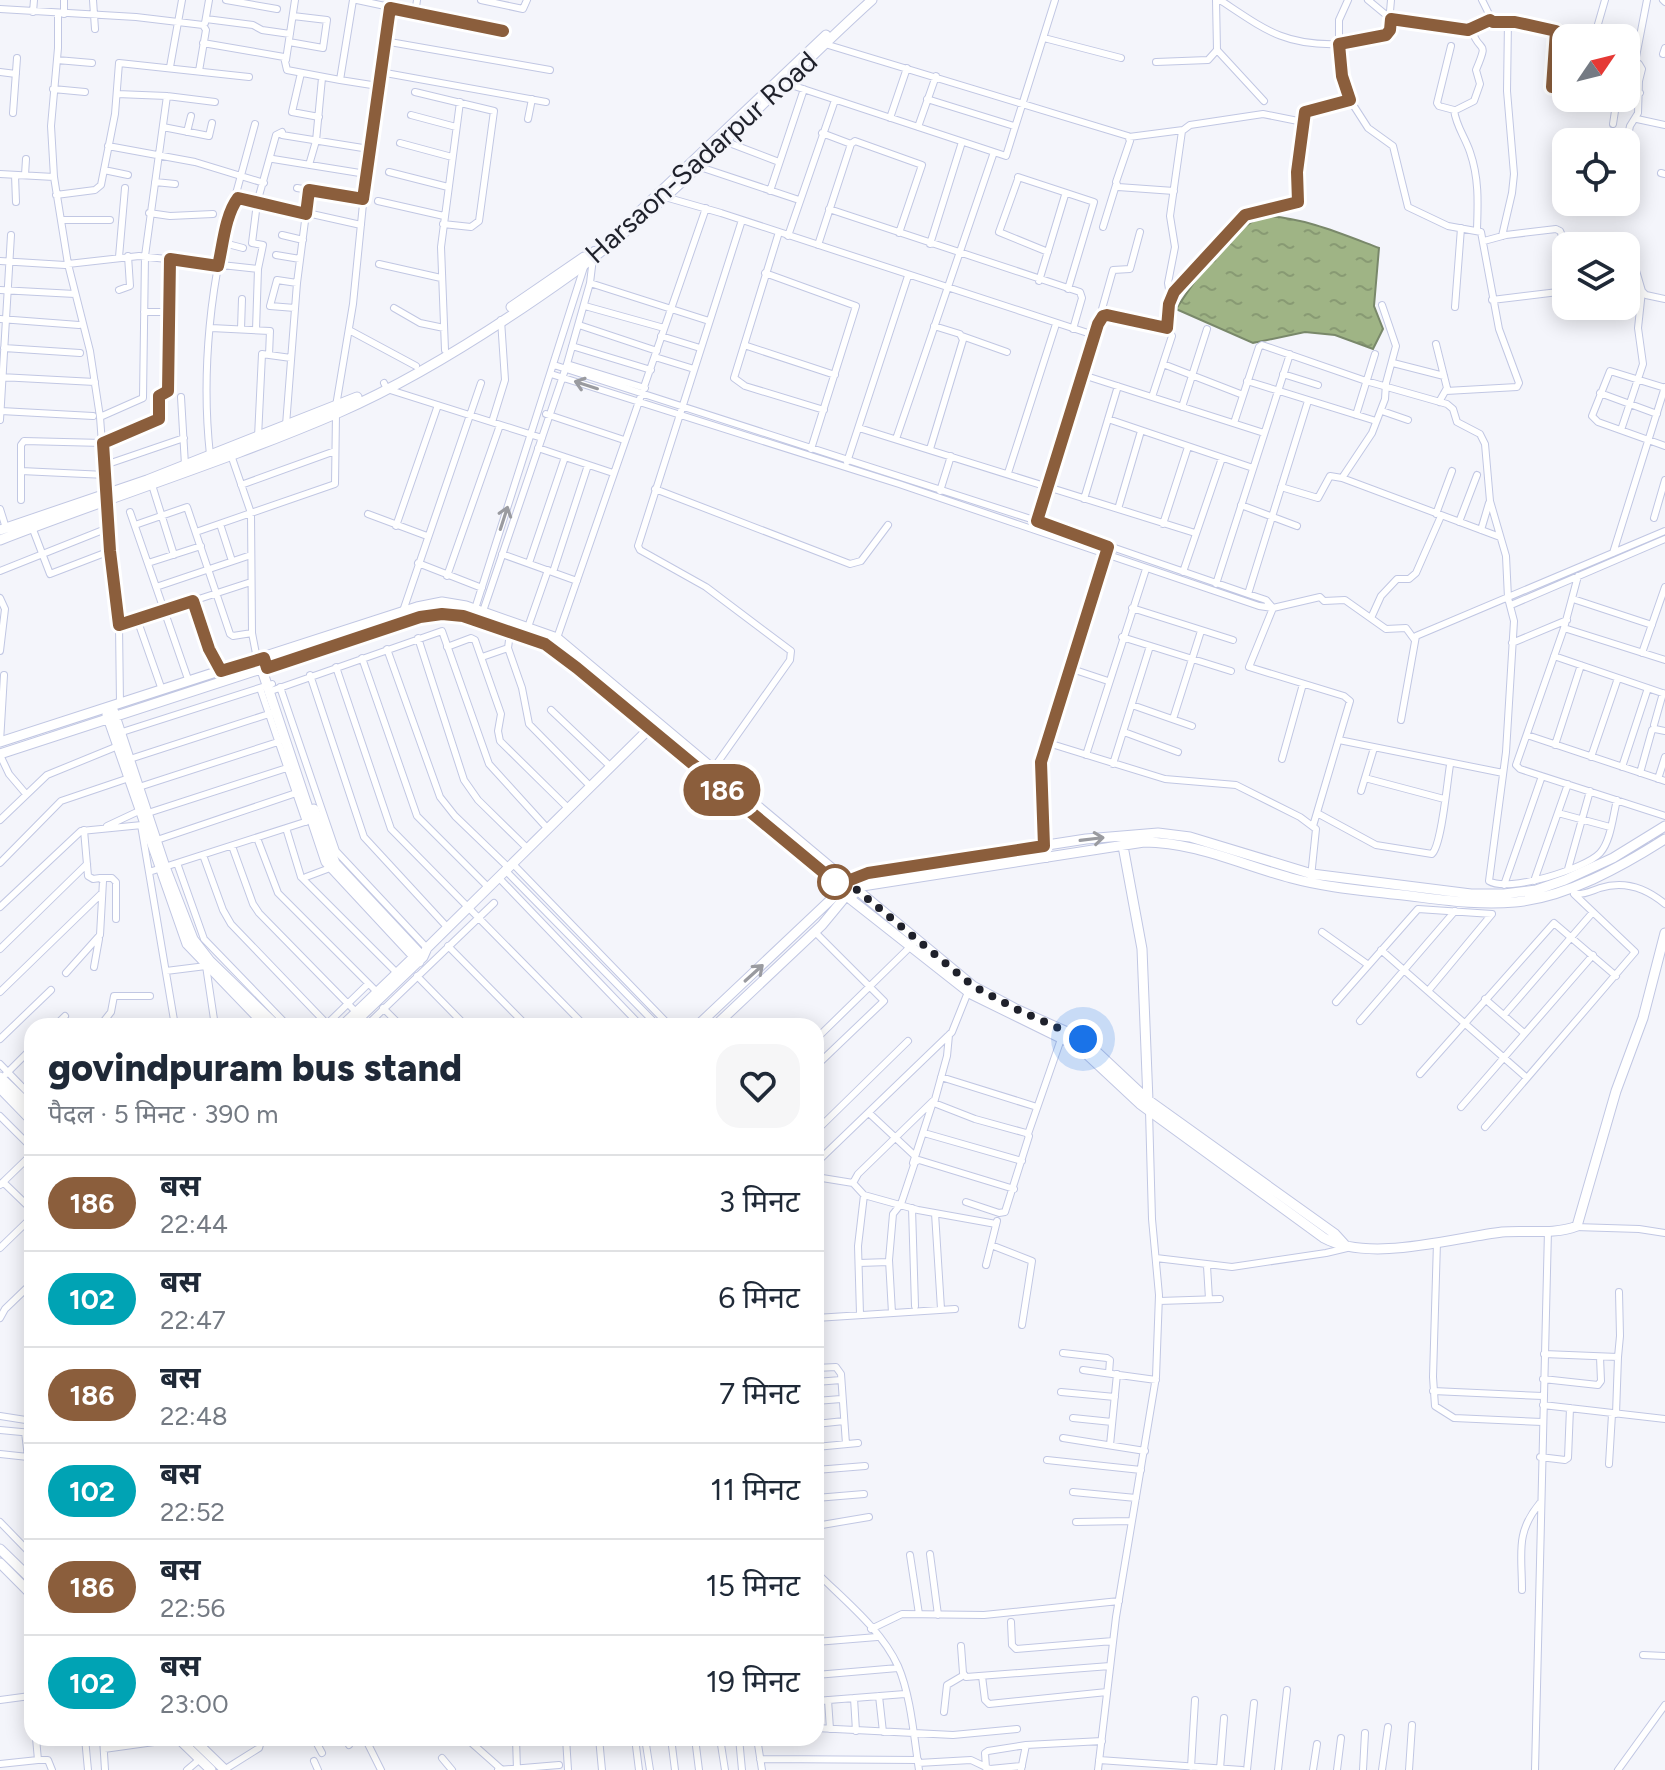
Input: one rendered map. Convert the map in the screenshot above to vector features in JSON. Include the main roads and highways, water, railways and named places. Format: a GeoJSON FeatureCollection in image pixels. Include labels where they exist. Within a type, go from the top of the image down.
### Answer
{"type":"FeatureCollection","features":[{"type":"Feature","properties":{"kind":"water"},"geometry":{"type":"Polygon","coordinates":[[[1263,216],[1308,223],[1379,248],[1374,306],[1383,329],[1373,349],[1335,335],[1305,332],[1253,343],[1176,309],[1224,244],[1263,216]]]}}]}
